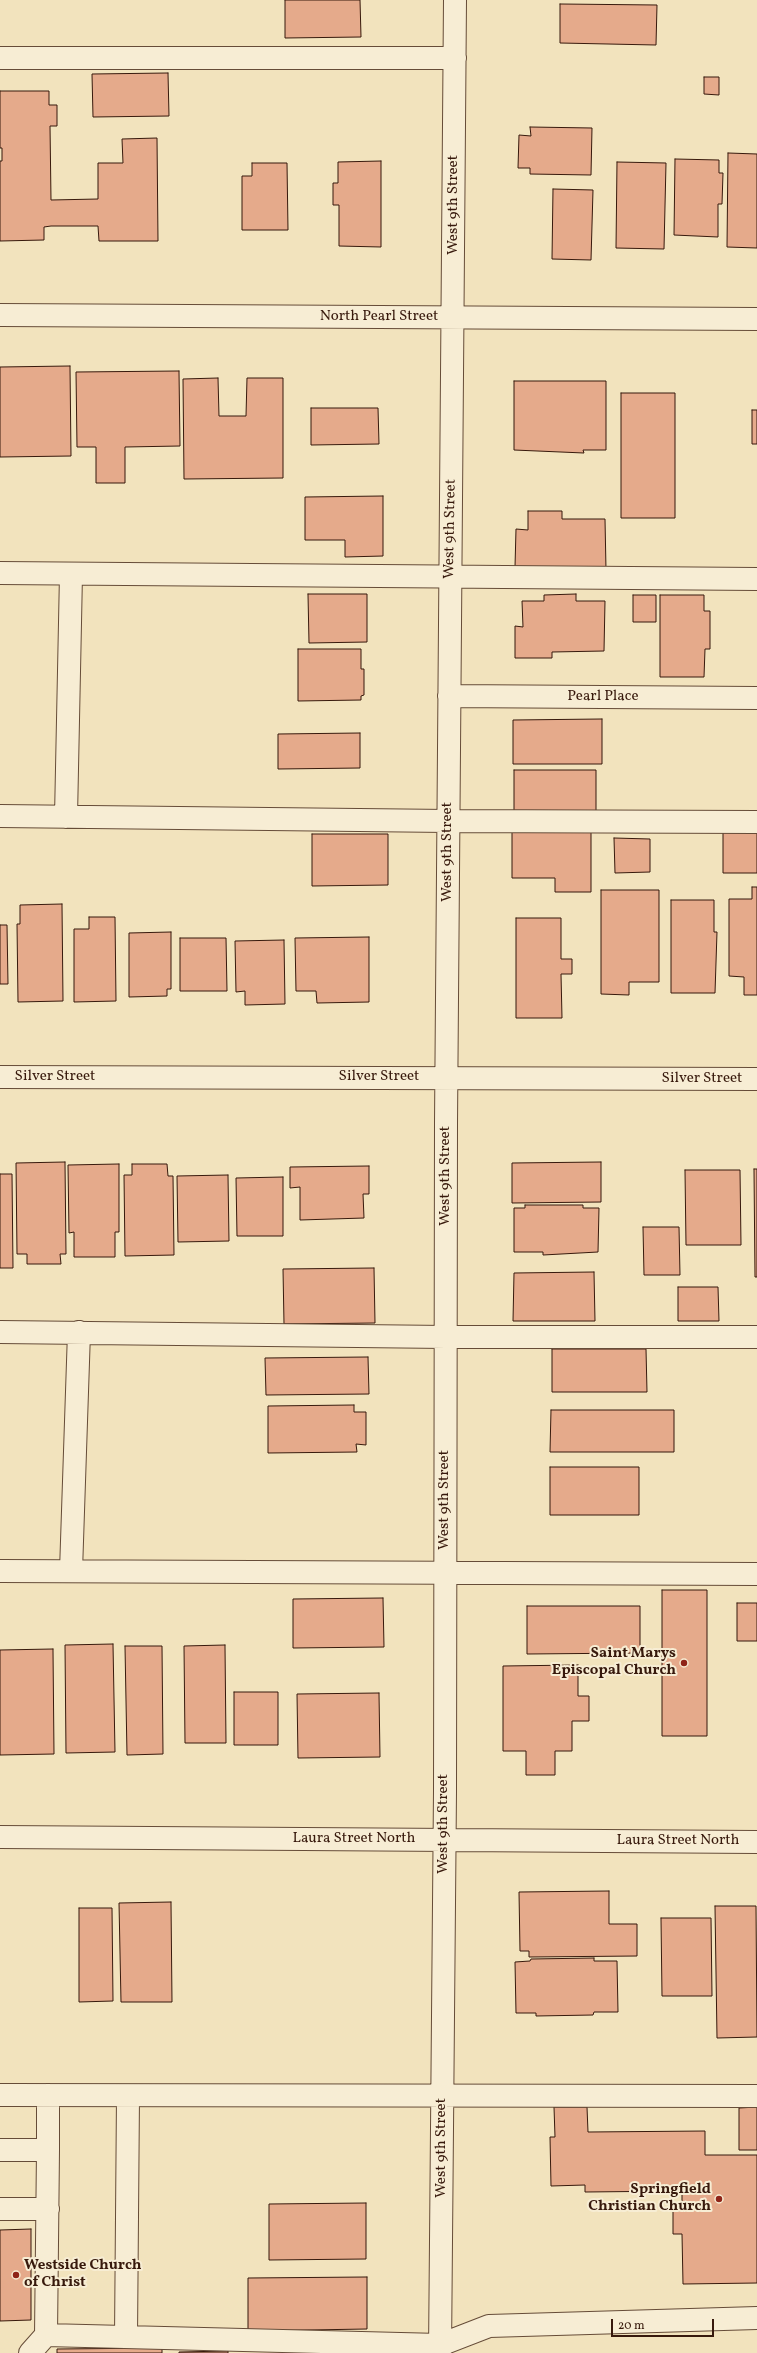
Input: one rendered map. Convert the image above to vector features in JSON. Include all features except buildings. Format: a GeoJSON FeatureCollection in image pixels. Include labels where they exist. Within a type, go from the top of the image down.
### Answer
{"type":"FeatureCollection","features":[{"type":"Feature","properties":{"kind":"street","name":"West 9th Street"},"geometry":{"type":"LineString","coordinates":[[440,2349],[444,1840],[446,1077],[455,0]]}},
{"type":"Feature","properties":{"kind":"street"},"geometry":{"type":"LineString","coordinates":[[0,58],[455,58]]}},
{"type":"Feature","properties":{"kind":"street","name":"North Pearl Street"},"geometry":{"type":"LineString","coordinates":[[0,315],[757,319]]}},
{"type":"Feature","properties":{"kind":"street"},"geometry":{"type":"LineString","coordinates":[[0,573],[450,578],[757,579]]}},
{"type":"Feature","properties":{"kind":"street"},"geometry":{"type":"LineString","coordinates":[[66,816],[71,574]]}},
{"type":"Feature","properties":{"kind":"street","name":"Pearl Place"},"geometry":{"type":"LineString","coordinates":[[449,696],[757,698]]}},
{"type":"Feature","properties":{"kind":"street"},"geometry":{"type":"LineString","coordinates":[[0,816],[448,821],[757,822]]}},
{"type":"Feature","properties":{"kind":"street","name":"Silver Street"},"geometry":{"type":"LineString","coordinates":[[0,1077],[757,1079]]}},
{"type":"Feature","properties":{"kind":"street"},"geometry":{"type":"LineString","coordinates":[[0,1332],[446,1337],[757,1337]]}},
{"type":"Feature","properties":{"kind":"street"},"geometry":{"type":"LineString","coordinates":[[71,1572],[79,1332]]}},
{"type":"Feature","properties":{"kind":"street"},"geometry":{"type":"LineString","coordinates":[[0,1571],[757,1574]]}},
{"type":"Feature","properties":{"kind":"street","name":"Laura Street North"},"geometry":{"type":"LineString","coordinates":[[0,1837],[757,1842]]}},
{"type":"Feature","properties":{"kind":"street"},"geometry":{"type":"LineString","coordinates":[[0,2095],[757,2096]]}},
{"type":"Feature","properties":{"kind":"street"},"geometry":{"type":"LineString","coordinates":[[30,2353],[46,2335],[48,2096]]}},
{"type":"Feature","properties":{"kind":"street"},"geometry":{"type":"LineString","coordinates":[[126,2337],[128,2096]]}},
{"type":"Feature","properties":{"kind":"street"},"geometry":{"type":"LineString","coordinates":[[0,2150],[48,2150]]}},
{"type":"Feature","properties":{"kind":"street"},"geometry":{"type":"LineString","coordinates":[[0,2209],[48,2210]]}},
{"type":"Feature","properties":{"kind":"street"},"geometry":{"type":"LineString","coordinates":[[46,2335],[440,2349],[489,2326],[757,2318]]}},
{"type":"Feature","properties":{"kind":"place","name":"Saint Marys Episcopal Church"},"geometry":{"type":"Point","coordinates":[684,1663]}},
{"type":"Feature","properties":{"kind":"place","name":"Springfield Christian Church"},"geometry":{"type":"Point","coordinates":[719,2199]}},
{"type":"Feature","properties":{"kind":"place","name":"Westside Church of Christ"},"geometry":{"type":"Point","coordinates":[16,2275]}}]}
